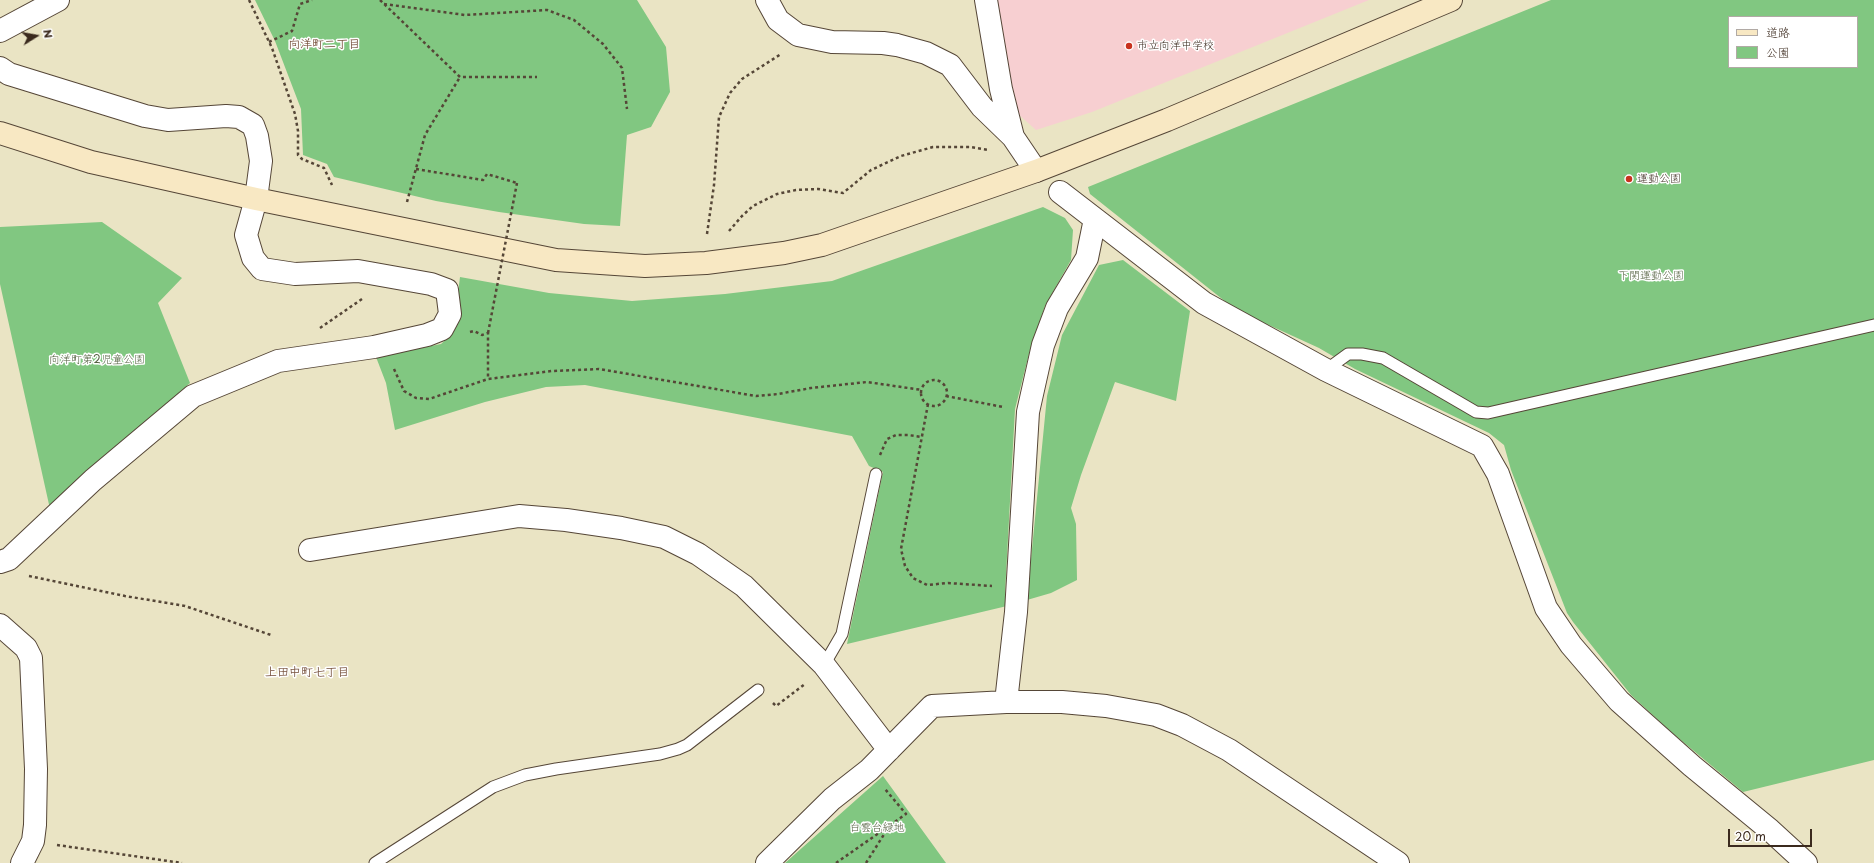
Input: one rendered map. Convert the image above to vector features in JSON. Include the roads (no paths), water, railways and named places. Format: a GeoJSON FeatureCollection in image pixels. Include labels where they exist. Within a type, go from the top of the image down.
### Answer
{"type":"FeatureCollection","features":[{"type":"Feature","properties":{"kind":"street"},"geometry":{"type":"LineString","coordinates":[[0,31],[58,0]]}},
{"type":"Feature","properties":{"kind":"street"},"geometry":{"type":"LineString","coordinates":[[767,0],[778,20],[798,35],[832,42],[883,43],[926,53],[950,65],[982,107],[1013,137],[1036,171]]}},
{"type":"Feature","properties":{"kind":"street"},"geometry":{"type":"LineString","coordinates":[[986,0],[1001,88],[1013,137]]}},
{"type":"Feature","properties":{"kind":"street"},"geometry":{"type":"LineString","coordinates":[[0,133],[91,162],[256,199],[556,260],[645,266],[706,263],[784,253],[822,245],[1036,171],[1167,120],[1451,0]]}},
{"type":"Feature","properties":{"kind":"street"},"geometry":{"type":"LineString","coordinates":[[0,68],[9,74],[146,116],[168,120],[226,116],[238,118],[253,125],[257,136],[261,161],[256,199],[246,235],[253,258],[262,269],[295,274],[358,271],[431,284],[447,290],[450,314],[442,329],[427,335],[374,347],[278,361],[193,396],[93,480],[9,559],[0,562]]}},
{"type":"Feature","properties":{"kind":"street"},"geometry":{"type":"LineString","coordinates":[[1060,192],[1204,303],[1326,370],[1482,446],[1498,474],[1546,608],[1570,645],[1619,701],[1692,766],[1770,830],[1806,863]]}},
{"type":"Feature","properties":{"kind":"street"},"geometry":{"type":"LineString","coordinates":[[1006,702],[1018,582],[1028,412],[1043,345],[1057,308],[1087,258],[1095,219]]}},
{"type":"Feature","properties":{"kind":"street"},"geometry":{"type":"LineString","coordinates":[[310,550],[519,516],[566,520],[621,528],[664,537],[698,554],[744,586],[824,665],[889,750]]}},
{"type":"Feature","properties":{"kind":"street"},"geometry":{"type":"LineString","coordinates":[[0,625],[26,648],[31,658],[36,769],[35,825],[33,841],[22,863]]}},
{"type":"Feature","properties":{"kind":"street"},"geometry":{"type":"LineString","coordinates":[[767,863],[832,799],[869,770],[932,706],[1006,702],[1062,702],[1106,706],[1156,715],[1182,725],[1229,750],[1398,863]]}},
{"type":"Feature","properties":{"kind":"lane"},"geometry":{"type":"LineString","coordinates":[[1326,370],[1348,354],[1362,354],[1383,358],[1476,412],[1488,413],[1874,326]]}},
{"type":"Feature","properties":{"kind":"lane"},"geometry":{"type":"LineString","coordinates":[[824,665],[842,634],[876,474]]}},
{"type":"Feature","properties":{"kind":"lane"},"geometry":{"type":"LineString","coordinates":[[375,863],[493,787],[525,775],[660,754],[687,745],[758,690]]}},
{"type":"Feature","properties":{"kind":"place","name":"市立向洋中学校"},"geometry":{"type":"Point","coordinates":[1129,46]}},
{"type":"Feature","properties":{"kind":"place","name":"運動公園"},"geometry":{"type":"Point","coordinates":[1629,179]}},
{"type":"Feature","properties":{"kind":"district","name":"向洋町二丁目"},"geometry":{"type":"Point","coordinates":[324,45]}},
{"type":"Feature","properties":{"kind":"district","name":"上田中町七丁目"},"geometry":{"type":"Point","coordinates":[307,673]}},
{"type":"Feature","properties":{"kind":"park label","name":"下関運動公園"},"geometry":{"type":"Point","coordinates":[1651,276]}},
{"type":"Feature","properties":{"kind":"park label","name":"向洋町第2児童公園"},"geometry":{"type":"Point","coordinates":[97,360]}},
{"type":"Feature","properties":{"kind":"park label","name":"白雲台緑地"},"geometry":{"type":"Point","coordinates":[877,828]}}]}
